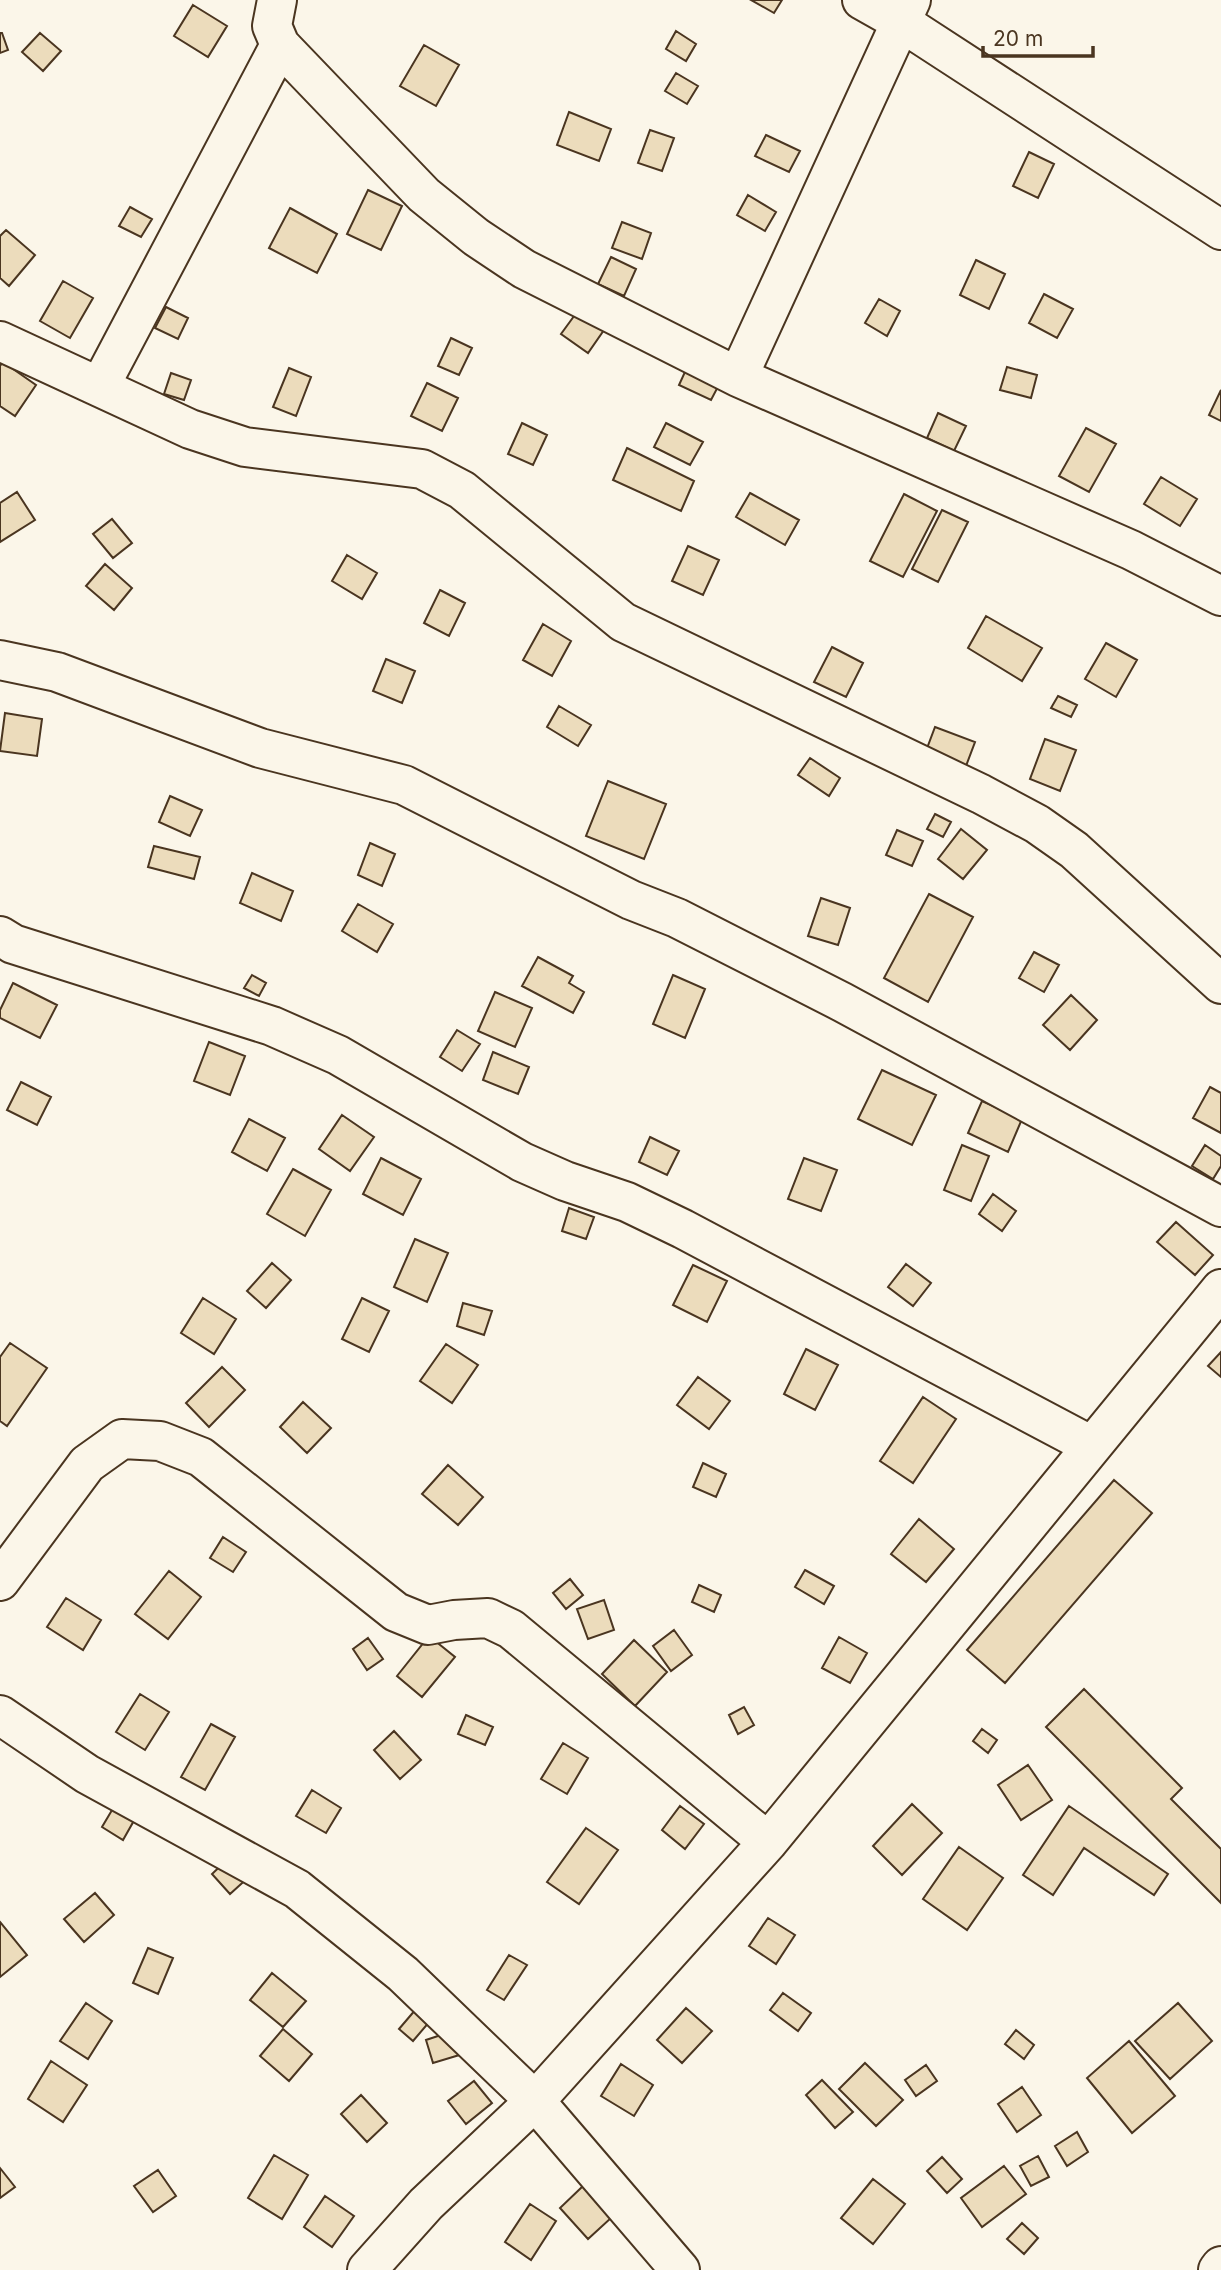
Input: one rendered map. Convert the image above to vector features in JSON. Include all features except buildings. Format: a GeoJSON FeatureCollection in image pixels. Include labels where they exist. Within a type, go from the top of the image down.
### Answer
{"type":"FeatureCollection","features":[{"type":"Feature","properties":{"kind":"street"},"geometry":{"type":"LineString","coordinates":[[277,0],[272,26],[280,45],[424,195],[476,237],[524,269],[738,377],[1131,550],[1221,596]]}},
{"type":"Feature","properties":{"kind":"street"},"geometry":{"type":"LineString","coordinates":[[862,0],[906,11],[1221,230]]}},
{"type":"Feature","properties":{"kind":"street"},"geometry":{"type":"LineString","coordinates":[[738,377],[906,11]]}},
{"type":"Feature","properties":{"kind":"street"},"geometry":{"type":"LineString","coordinates":[[100,386],[280,45]]}},
{"type":"Feature","properties":{"kind":"street"},"geometry":{"type":"LineString","coordinates":[[0,341],[190,429],[245,447],[422,469],[462,490],[623,622],[981,794],[1037,824],[1074,850],[1221,984]]}},
{"type":"Feature","properties":{"kind":"street"},"geometry":{"type":"LineString","coordinates":[[0,660],[57,672],[260,748],[404,785],[631,900],[677,918],[842,1002],[1221,1207]]}},
{"type":"Feature","properties":{"kind":"street"},"geometry":{"type":"LineString","coordinates":[[0,936],[13,944],[272,1026],[338,1055],[522,1163],[627,1202],[683,1229],[1092,1446]]}},
{"type":"Feature","properties":{"kind":"street"},"geometry":{"type":"LineString","coordinates":[[366,2270],[426,2204],[536,2101],[768,1842],[1221,1289]]}},
{"type":"Feature","properties":{"kind":"street"},"geometry":{"type":"LineString","coordinates":[[0,1581],[87,1464],[122,1439],[160,1441],[201,1457],[396,1612],[428,1625],[488,1618],[512,1629],[768,1842]]}},
{"type":"Feature","properties":{"kind":"street"},"geometry":{"type":"LineString","coordinates":[[0,1715],[87,1774],[298,1889],[403,1974],[536,2101],[680,2270]]}}]}
